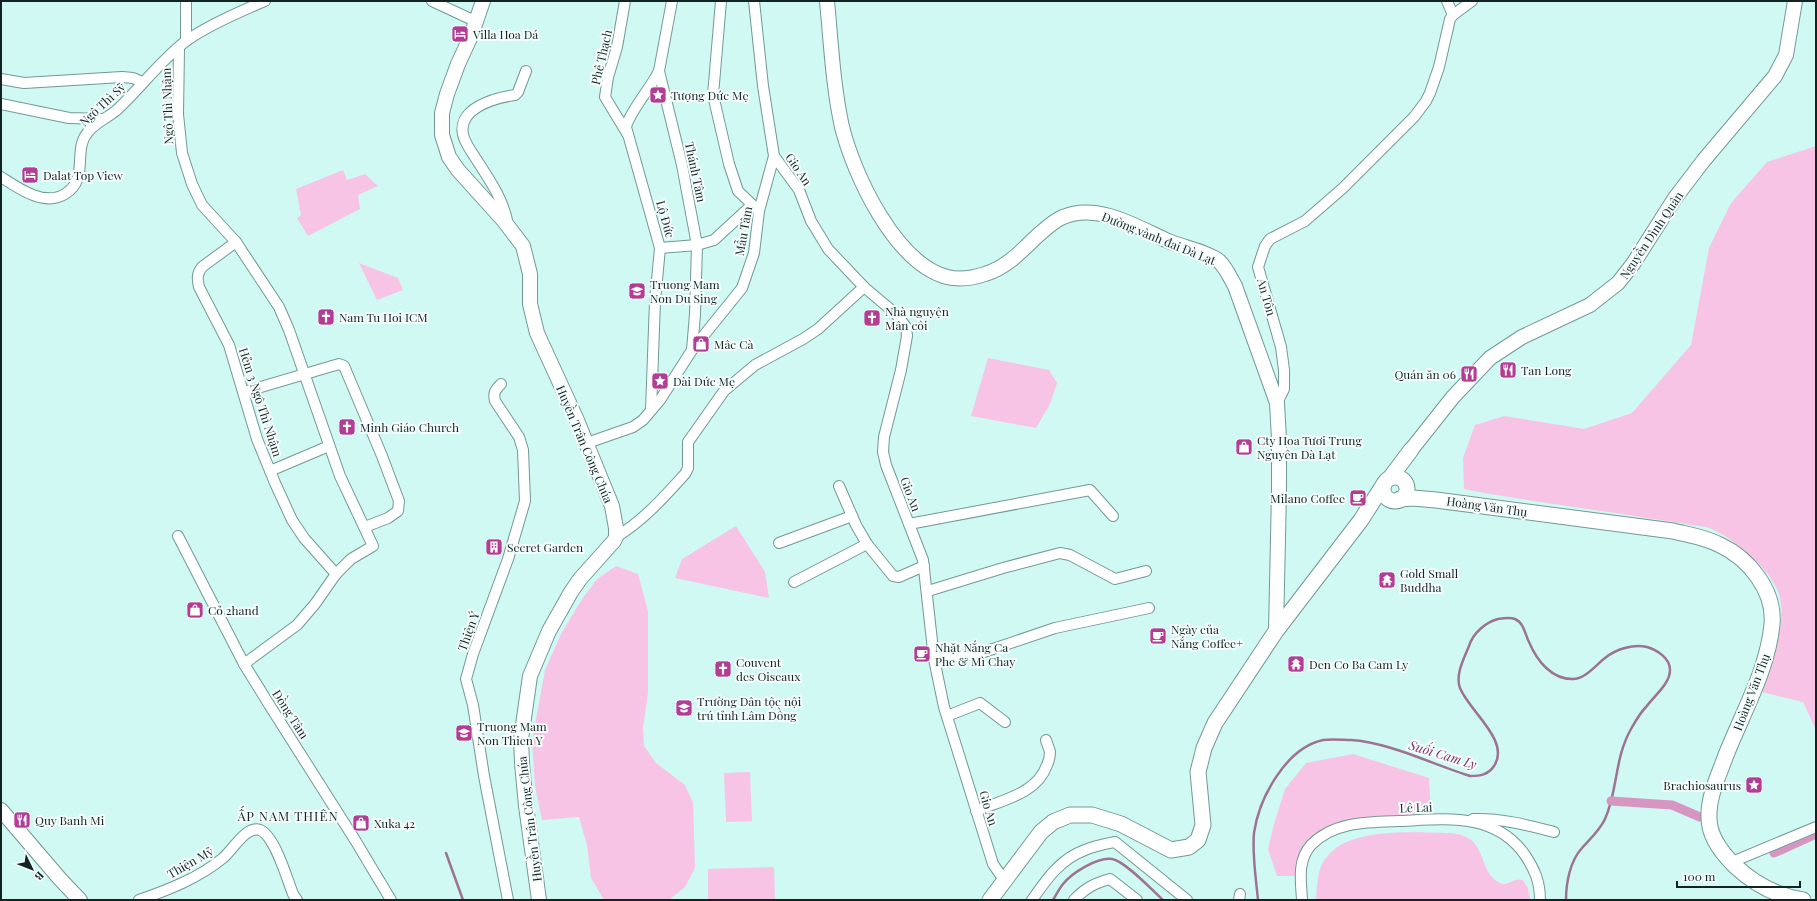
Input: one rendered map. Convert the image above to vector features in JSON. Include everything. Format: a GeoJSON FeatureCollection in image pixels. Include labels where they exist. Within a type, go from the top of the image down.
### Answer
{"type":"FeatureCollection","features":[{"type":"Feature","properties":{"kind":"main road","name":"Hoàng Văn Thụ"},"geometry":{"type":"LineString","coordinates":[[990,900],[1041,832],[1053,822],[1070,815],[1092,815],[1120,824],[1171,850],[1189,847],[1198,840],[1203,825],[1198,772],[1204,748],[1215,723],[1276,631],[1361,520],[1387,481],[1411,450]]}},
{"type":"Feature","properties":{"kind":"main road"},"geometry":{"type":"LineString","coordinates":[[1406,483],[1398,477],[1387,481],[1384,492],[1386,496],[1397,500],[1406,493],[1406,483],[1404,468],[1411,450]]}},
{"type":"Feature","properties":{"kind":"main road","name":"Hoàng Văn Thụ"},"geometry":{"type":"LineString","coordinates":[[1406,483],[1416,492],[1436,500]]}},
{"type":"Feature","properties":{"kind":"main road","name":"Hoàng Văn Thụ"},"geometry":{"type":"LineString","coordinates":[[1361,520],[1377,508],[1397,500],[1413,498],[1436,500],[1673,531],[1702,538],[1720,545],[1737,556],[1755,574],[1764,587],[1770,606],[1772,622],[1765,658],[1716,781],[1710,804],[1709,820],[1714,838],[1722,851],[1746,877],[1767,889],[1803,900]]}},
{"type":"Feature","properties":{"kind":"street","name":"Ngô Thì Nhậm"},"geometry":{"type":"LineString","coordinates":[[186,1],[178,114],[182,153],[192,184],[202,205],[236,242],[279,307],[289,330],[340,476],[373,546],[351,559],[336,574]]}},
{"type":"Feature","properties":{"kind":"street","name":"Ngô Thì Sỹ"},"geometry":{"type":"LineString","coordinates":[[1,177],[16,187],[43,199],[64,195],[72,189],[79,179],[83,141],[88,132],[102,119],[118,110],[142,82],[182,44],[198,34],[265,1]]}},
{"type":"Feature","properties":{"kind":"street"},"geometry":{"type":"LineString","coordinates":[[432,1],[477,22]]}},
{"type":"Feature","properties":{"kind":"street","name":"Huyền Trân Công Chúa"},"geometry":{"type":"LineString","coordinates":[[483,1],[477,22],[447,94],[442,112],[442,135],[449,157],[458,170],[508,226],[523,246],[530,274],[530,304],[537,333],[587,443],[612,506],[616,537],[571,592],[549,631],[530,676],[521,739],[522,763],[526,806],[540,900]]}},
{"type":"Feature","properties":{"kind":"street","name":"Phê Thạch"},"geometry":{"type":"LineString","coordinates":[[625,1],[617,47],[608,77],[605,97],[629,137]]}},
{"type":"Feature","properties":{"kind":"street","name":"Thánh Tâm"},"geometry":{"type":"LineString","coordinates":[[672,1],[660,71],[682,165],[697,245],[695,314],[692,350]]}},
{"type":"Feature","properties":{"kind":"street"},"geometry":{"type":"LineString","coordinates":[[660,248],[697,245],[714,240],[755,208],[738,191],[729,164],[713,95],[721,1]]}},
{"type":"Feature","properties":{"kind":"street","name":"Mẫu Tâm"},"geometry":{"type":"LineString","coordinates":[[587,443],[633,427],[643,420],[660,400],[692,350],[742,288],[754,253],[755,208],[774,156],[754,1]]}},
{"type":"Feature","properties":{"kind":"street","name":"Đường vành đai Đà Lạt"},"geometry":{"type":"LineString","coordinates":[[827,1],[836,96],[848,146],[860,178],[876,208],[894,236],[911,256],[927,268],[946,276],[964,278],[984,274],[996,270],[1008,262],[1043,230],[1063,217],[1081,212],[1100,213],[1180,246],[1213,257],[1225,268],[1235,286],[1277,403]]}},
{"type":"Feature","properties":{"kind":"street"},"geometry":{"type":"LineString","coordinates":[[1447,1],[1453,15],[1472,1]]}},
{"type":"Feature","properties":{"kind":"street","name":"Nguyễn Đình Quân"},"geometry":{"type":"LineString","coordinates":[[1411,450],[1453,397],[1490,358],[1522,337],[1590,305],[1618,283],[1633,264],[1675,198],[1699,167],[1776,76],[1786,55],[1792,2]]}},
{"type":"Feature","properties":{"kind":"street","name":"An Tôn"},"geometry":{"type":"LineString","coordinates":[[1276,631],[1279,468],[1277,403],[1284,389],[1284,370],[1281,347],[1258,267],[1265,246],[1270,239],[1305,221],[1343,188],[1414,117],[1426,102],[1439,67],[1450,19],[1453,15]]}},
{"type":"Feature","properties":{"kind":"street"},"geometry":{"type":"LineString","coordinates":[[508,226],[505,209],[494,187],[464,138],[462,127],[472,110],[490,102],[515,95],[518,92],[526,71]]}},
{"type":"Feature","properties":{"kind":"street","name":"Lộ Đức"},"geometry":{"type":"LineString","coordinates":[[651,410],[655,301],[660,248],[626,127],[628,119],[648,92],[660,71]]}},
{"type":"Feature","properties":{"kind":"street"},"geometry":{"type":"LineString","coordinates":[[1,79],[24,83],[122,77],[133,78],[142,82]]}},
{"type":"Feature","properties":{"kind":"street"},"geometry":{"type":"LineString","coordinates":[[1,104],[69,118],[102,119]]}},
{"type":"Feature","properties":{"kind":"street","name":"Gio An"},"geometry":{"type":"LineString","coordinates":[[774,156],[799,190],[811,221],[828,249],[864,287],[896,314],[906,327],[907,336],[901,370],[889,412],[883,452],[886,465],[924,566],[928,590],[934,659],[947,716],[993,864],[1004,880]]}},
{"type":"Feature","properties":{"kind":"street","name":"Hẻm 3 Ngô Thì Nhậm"},"geometry":{"type":"LineString","coordinates":[[236,242],[202,267],[198,272],[197,278],[199,287],[229,345],[258,439],[270,471],[292,520],[304,538],[336,574]]}},
{"type":"Feature","properties":{"kind":"street"},"geometry":{"type":"LineString","coordinates":[[616,537],[630,528],[662,499],[685,474],[688,468],[688,442],[724,391],[755,365],[803,339],[818,329],[864,287]]}},
{"type":"Feature","properties":{"kind":"street"},"geometry":{"type":"LineString","coordinates":[[244,392],[303,373],[339,364],[344,366],[382,456],[399,501],[398,511],[388,518],[365,527]]}},
{"type":"Feature","properties":{"kind":"street","name":"Thiện Ý"},"geometry":{"type":"LineString","coordinates":[[502,384],[496,390],[494,396],[495,401],[519,437],[523,450],[525,501],[508,559],[473,654],[466,679],[473,705],[484,776],[508,900]]}},
{"type":"Feature","properties":{"kind":"street"},"geometry":{"type":"LineString","coordinates":[[270,471],[329,446]]}},
{"type":"Feature","properties":{"kind":"street"},"geometry":{"type":"LineString","coordinates":[[839,486],[852,516],[867,544],[892,576],[899,577],[924,566]]}},
{"type":"Feature","properties":{"kind":"street"},"geometry":{"type":"LineString","coordinates":[[909,524],[1090,490],[1113,516]]}},
{"type":"Feature","properties":{"kind":"street"},"geometry":{"type":"LineString","coordinates":[[779,543],[852,516]]}},
{"type":"Feature","properties":{"kind":"street","name":"Đồng Tâm"},"geometry":{"type":"LineString","coordinates":[[178,536],[244,664],[391,900]]}},
{"type":"Feature","properties":{"kind":"street"},"geometry":{"type":"LineString","coordinates":[[794,582],[867,544]]}},
{"type":"Feature","properties":{"kind":"street"},"geometry":{"type":"LineString","coordinates":[[928,590],[1003,568],[1060,554],[1070,555],[1115,579],[1146,571]]}},
{"type":"Feature","properties":{"kind":"street"},"geometry":{"type":"LineString","coordinates":[[244,664],[280,638],[306,616],[336,574]]}},
{"type":"Feature","properties":{"kind":"street"},"geometry":{"type":"LineString","coordinates":[[934,659],[981,653],[1055,628],[1149,608]]}},
{"type":"Feature","properties":{"kind":"street"},"geometry":{"type":"LineString","coordinates":[[947,716],[980,703],[1005,722]]}},
{"type":"Feature","properties":{"kind":"street"},"geometry":{"type":"LineString","coordinates":[[976,810],[1024,792],[1035,784],[1044,772],[1048,763],[1050,754],[1046,740]]}},
{"type":"Feature","properties":{"kind":"street"},"geometry":{"type":"LineString","coordinates":[[1,810],[60,880],[80,900]]}},
{"type":"Feature","properties":{"kind":"street","name":"Lê Lai"},"geometry":{"type":"LineString","coordinates":[[1302,900],[1300,876],[1302,861],[1311,845],[1325,834],[1345,825],[1368,822],[1450,818],[1492,827],[1506,835],[1519,848],[1534,870],[1540,886],[1540,900]]}},
{"type":"Feature","properties":{"kind":"street"},"geometry":{"type":"LineString","coordinates":[[1465,820],[1489,818],[1509,821],[1554,832]]}},
{"type":"Feature","properties":{"kind":"street"},"geometry":{"type":"LineString","coordinates":[[1115,842],[1120,824]]}},
{"type":"Feature","properties":{"kind":"street"},"geometry":{"type":"LineString","coordinates":[[1732,862],[1816,827]]}},
{"type":"Feature","properties":{"kind":"street","name":"Thiện Mỹ"},"geometry":{"type":"LineString","coordinates":[[138,900],[162,892],[205,870],[223,858],[248,831],[254,829],[265,834],[273,845],[293,894],[297,900]]}},
{"type":"Feature","properties":{"kind":"street"},"geometry":{"type":"LineString","coordinates":[[1032,900],[1048,878],[1064,861],[1084,850],[1115,842]]}},
{"type":"Feature","properties":{"kind":"street"},"geometry":{"type":"LineString","coordinates":[[1115,842],[1187,900]]}},
{"type":"Feature","properties":{"kind":"street"},"geometry":{"type":"LineString","coordinates":[[1074,900],[1082,891],[1093,884],[1110,878],[1137,900]]}},
{"type":"Feature","properties":{"kind":"shaded area"},"geometry":{"type":"Polygon","coordinates":[[[1816,146],[1816,730],[1803,702],[1762,692],[1777,646],[1781,622],[1780,598],[1770,577],[1741,547],[1730,539],[1705,527],[1532,501],[1464,489],[1463,458],[1475,425],[1504,416],[1584,429],[1632,413],[1691,345],[1709,248],[1731,203],[1767,162],[1816,146]]]}},
{"type":"Feature","properties":{"kind":"shaded area"},"geometry":{"type":"Polygon","coordinates":[[[343,170],[347,180],[365,174],[378,186],[358,195],[360,209],[308,236],[297,218],[301,215],[296,189],[343,170]]]}},
{"type":"Feature","properties":{"kind":"shaded area"},"geometry":{"type":"Polygon","coordinates":[[[359,263],[398,278],[403,290],[377,300],[359,263]]]}},
{"type":"Feature","properties":{"kind":"shaded area"},"geometry":{"type":"Polygon","coordinates":[[[988,358],[1049,370],[1057,383],[1050,404],[1036,428],[971,416],[988,358]]]}},
{"type":"Feature","properties":{"kind":"shaded area"},"geometry":{"type":"Polygon","coordinates":[[[736,526],[765,572],[769,598],[675,578],[682,559],[736,526]]]}},
{"type":"Feature","properties":{"kind":"shaded area"},"geometry":{"type":"Polygon","coordinates":[[[616,566],[638,574],[648,611],[648,693],[643,728],[644,746],[656,763],[685,785],[693,803],[695,868],[685,887],[669,900],[604,900],[591,878],[587,845],[579,817],[542,820],[535,786],[532,741],[545,670],[561,634],[582,599],[597,579],[616,566]]]}},
{"type":"Feature","properties":{"kind":"shaded area"},"geometry":{"type":"Polygon","coordinates":[[[1353,754],[1429,778],[1431,815],[1323,832],[1297,876],[1277,876],[1268,849],[1285,789],[1306,763],[1353,754]]]}},
{"type":"Feature","properties":{"kind":"shaded area"},"geometry":{"type":"Polygon","coordinates":[[[750,772],[752,821],[726,822],[724,773],[750,772]]]}},
{"type":"Feature","properties":{"kind":"shaded area"},"geometry":{"type":"Polygon","coordinates":[[[1418,832],[1463,835],[1477,846],[1487,870],[1492,877],[1500,883],[1505,884],[1520,879],[1523,880],[1528,888],[1530,900],[1316,900],[1318,877],[1322,864],[1332,851],[1345,843],[1362,837],[1380,834],[1418,832]]]}},
{"type":"Feature","properties":{"kind":"shaded area"},"geometry":{"type":"Polygon","coordinates":[[[774,867],[775,900],[708,900],[708,869],[774,867]]]}},
{"type":"Feature","properties":{"kind":"waterway","name":"Suối Cam Ly"},"geometry":{"type":"LineString","coordinates":[[1258,900],[1254,866],[1254,833],[1257,819],[1268,790],[1276,776],[1297,753],[1310,745],[1323,740],[1351,740],[1395,749],[1470,776],[1484,774],[1492,769],[1498,756],[1497,746],[1487,726],[1460,688],[1459,672],[1471,641],[1477,633],[1493,620],[1509,618],[1515,619],[1520,623],[1536,656],[1546,668],[1559,676],[1574,679],[1578,678],[1587,674],[1614,652],[1636,646],[1647,647],[1655,650],[1665,658],[1668,662],[1670,670],[1665,685],[1640,715],[1626,740],[1605,819],[1595,834],[1574,859],[1568,880],[1566,900]]}},
{"type":"Feature","properties":{"kind":"waterway"},"geometry":{"type":"LineString","coordinates":[[1611,801],[1672,805],[1700,817]]}},
{"type":"Feature","properties":{"kind":"waterway"},"geometry":{"type":"LineString","coordinates":[[1774,853],[1816,834]]}},
{"type":"Feature","properties":{"kind":"waterway"},"geometry":{"type":"LineString","coordinates":[[446,853],[463,900]]}},
{"type":"Feature","properties":{"kind":"waterway","name":"Suối Cam Ly"},"geometry":{"type":"LineString","coordinates":[[1053,900],[1063,884],[1072,875],[1092,863],[1106,859],[1118,861],[1131,870],[1163,900]]}},
{"type":"Feature","properties":{"kind":"place","name":"Villa Hoa Dá"},"geometry":{"type":"Point","coordinates":[460,34]}},
{"type":"Feature","properties":{"kind":"place","name":"Tượng Đức Mẹ"},"geometry":{"type":"Point","coordinates":[658,95]}},
{"type":"Feature","properties":{"kind":"place","name":"Dalat Top View"},"geometry":{"type":"Point","coordinates":[30,175]}},
{"type":"Feature","properties":{"kind":"place","name":"Truong Mam Non Du Sing"},"geometry":{"type":"Point","coordinates":[637,291]}},
{"type":"Feature","properties":{"kind":"place","name":"Nam Tu Hoi ICM"},"geometry":{"type":"Point","coordinates":[326,317]}},
{"type":"Feature","properties":{"kind":"place","name":"Nhà nguyện Mân côi"},"geometry":{"type":"Point","coordinates":[872,318]}},
{"type":"Feature","properties":{"kind":"place","name":"Mâc Cà"},"geometry":{"type":"Point","coordinates":[701,344]}},
{"type":"Feature","properties":{"kind":"place","name":"Tan Long"},"geometry":{"type":"Point","coordinates":[1508,370]}},
{"type":"Feature","properties":{"kind":"place","name":"Quán ăn 06"},"geometry":{"type":"Point","coordinates":[1469,374]}},
{"type":"Feature","properties":{"kind":"place","name":"Đài Đức Mẹ"},"geometry":{"type":"Point","coordinates":[660,381]}},
{"type":"Feature","properties":{"kind":"place","name":"Minh Giáo Church"},"geometry":{"type":"Point","coordinates":[347,427]}},
{"type":"Feature","properties":{"kind":"place","name":"Cty Hoa Tươi Trung Nguyên Đà Lạt"},"geometry":{"type":"Point","coordinates":[1244,447]}},
{"type":"Feature","properties":{"kind":"place","name":"Milano Coffee"},"geometry":{"type":"Point","coordinates":[1358,498]}},
{"type":"Feature","properties":{"kind":"place","name":"Secret Garden"},"geometry":{"type":"Point","coordinates":[494,547]}},
{"type":"Feature","properties":{"kind":"place","name":"Gold Small Buddha"},"geometry":{"type":"Point","coordinates":[1387,580]}},
{"type":"Feature","properties":{"kind":"place","name":"Cỏ 2hand"},"geometry":{"type":"Point","coordinates":[195,610]}},
{"type":"Feature","properties":{"kind":"place","name":"Ngày của Nắng Coffee+"},"geometry":{"type":"Point","coordinates":[1158,636]}},
{"type":"Feature","properties":{"kind":"place","name":"Nhặt Nắng Ca Phe & Mì Chay"},"geometry":{"type":"Point","coordinates":[922,654]}},
{"type":"Feature","properties":{"kind":"place","name":"Den Co Ba Cam Ly"},"geometry":{"type":"Point","coordinates":[1296,664]}},
{"type":"Feature","properties":{"kind":"place","name":"Couvent des Oiseaux"},"geometry":{"type":"Point","coordinates":[723,669]}},
{"type":"Feature","properties":{"kind":"place","name":"Trường Dân tộc nội trú tỉnh Lâm Đồng"},"geometry":{"type":"Point","coordinates":[684,708]}},
{"type":"Feature","properties":{"kind":"place","name":"Truong Mam Non Thien Y"},"geometry":{"type":"Point","coordinates":[464,733]}},
{"type":"Feature","properties":{"kind":"place","name":"Brachiosaurus"},"geometry":{"type":"Point","coordinates":[1754,785]}},
{"type":"Feature","properties":{"kind":"place","name":"Quy Banh Mi"},"geometry":{"type":"Point","coordinates":[22,820]}},
{"type":"Feature","properties":{"kind":"place","name":"Xuka 42"},"geometry":{"type":"Point","coordinates":[361,823]}},
{"type":"Feature","properties":{"kind":"district","name":"ẤP NAM THIÊN"},"geometry":{"type":"Point","coordinates":[288,815]}}]}
